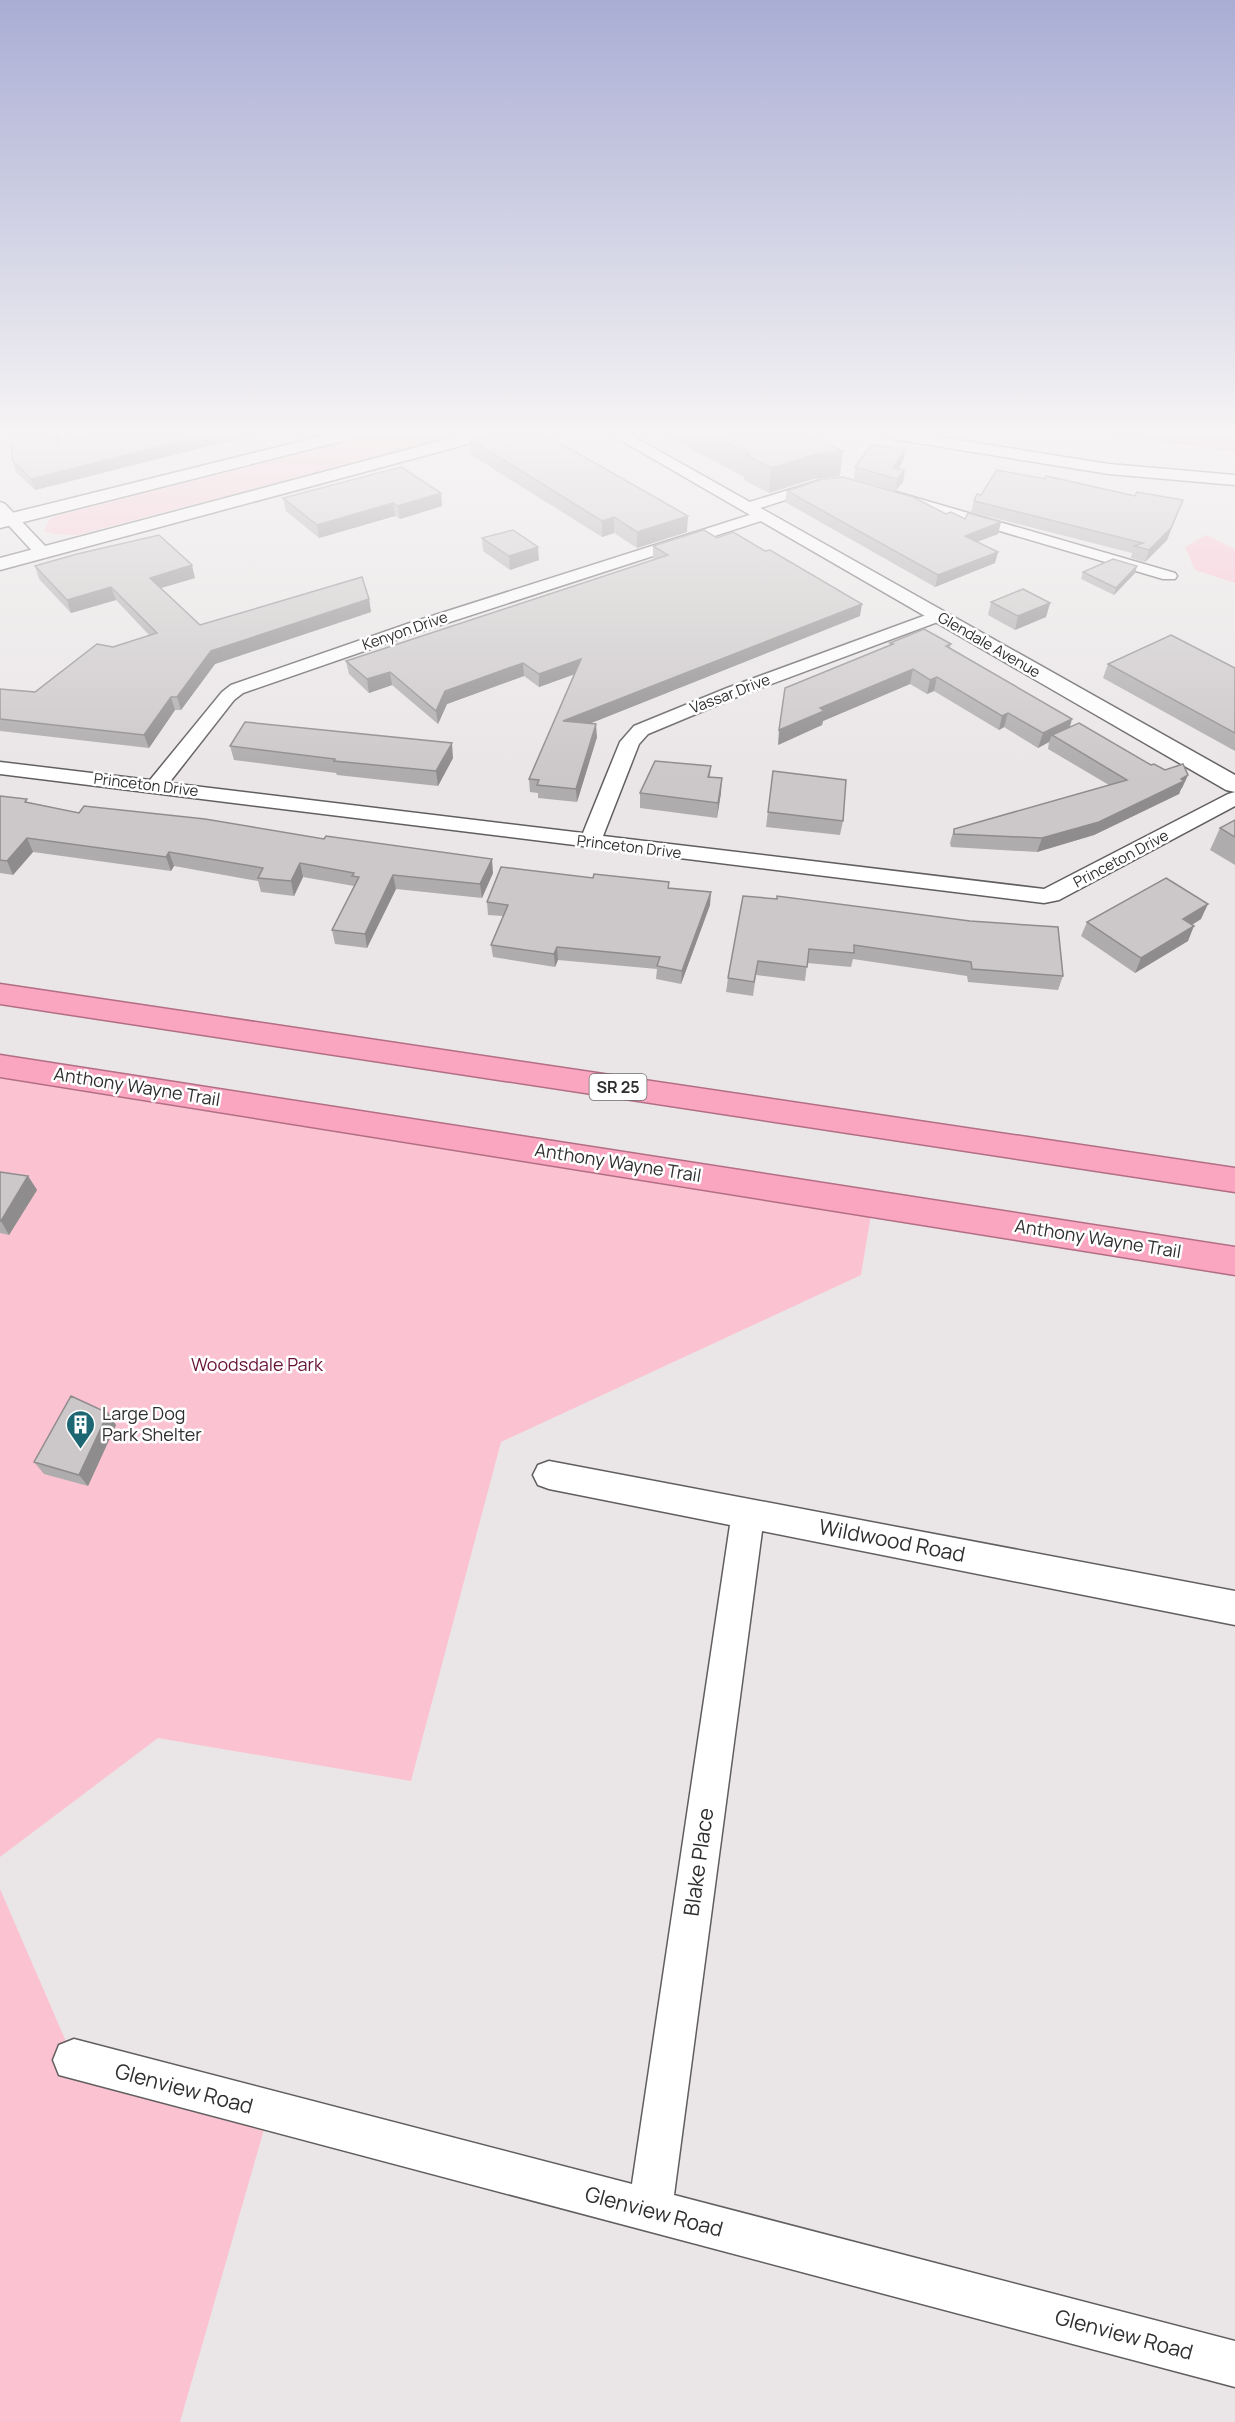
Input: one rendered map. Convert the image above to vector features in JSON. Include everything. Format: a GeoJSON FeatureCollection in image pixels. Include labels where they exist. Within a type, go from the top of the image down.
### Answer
{"type":"FeatureCollection","features":[{"type":"Feature","properties":{"kind":"highway","name":"SR 25"},"geometry":{"type":"LineString","coordinates":[[0,994],[1235,1180]]}},
{"type":"Feature","properties":{"kind":"highway","name":"Anthony Wayne Trail"},"geometry":{"type":"LineString","coordinates":[[0,1066],[1235,1261]]}},
{"type":"Feature","properties":{"kind":"highway"},"geometry":{"type":"LineString","coordinates":[[1155,1248],[1235,1266]]}},
{"type":"Feature","properties":{"kind":"street"},"geometry":{"type":"LineString","coordinates":[[37,547],[42,552]]}},
{"type":"Feature","properties":{"kind":"street"},"geometry":{"type":"LineString","coordinates":[[0,564],[60,547]]}},
{"type":"Feature","properties":{"kind":"street","name":"Kenyon Drive"},"geometry":{"type":"LineString","coordinates":[[156,786],[228,696],[237,688],[650,547]]}},
{"type":"Feature","properties":{"kind":"street","name":"Glendale Avenue"},"geometry":{"type":"LineString","coordinates":[[817,547],[1235,785]]}},
{"type":"Feature","properties":{"kind":"street"},"geometry":{"type":"LineString","coordinates":[[1069,547],[1169,576]]}},
{"type":"Feature","properties":{"kind":"street","name":"Vassar Drive"},"geometry":{"type":"LineString","coordinates":[[590,842],[630,742],[641,730],[733,692],[937,616]]}},
{"type":"Feature","properties":{"kind":"street","name":"Princeton Drive"},"geometry":{"type":"LineString","coordinates":[[0,768],[1044,896],[1051,895],[1235,798]]}},
{"type":"Feature","properties":{"kind":"street","name":"Wildwood Road"},"geometry":{"type":"LineString","coordinates":[[549,1475],[1235,1608]]}},
{"type":"Feature","properties":{"kind":"street","name":"Blake Place"},"geometry":{"type":"LineString","coordinates":[[650,2211],[748,1513]]}},
{"type":"Feature","properties":{"kind":"street","name":"Glenview Road"},"geometry":{"type":"LineString","coordinates":[[74,2060],[1235,2364]]}},
{"type":"Feature","properties":{"kind":"green space"},"geometry":{"type":"Polygon","coordinates":[[[1185,547],[1231,547],[1235,549],[1235,583],[1195,570],[1185,547]]]}},
{"type":"Feature","properties":{"kind":"green space","name":"Woodsdale Park"},"geometry":{"type":"Polygon","coordinates":[[[0,1065],[873,1203],[861,1275],[501,1442],[411,1781],[158,1738],[0,1857],[0,1065]]]}},
{"type":"Feature","properties":{"kind":"green space"},"geometry":{"type":"Polygon","coordinates":[[[0,1889],[74,2060],[269,2112],[180,2422],[0,2422],[0,1889]]]}},
{"type":"Feature","properties":{"kind":"building"},"geometry":{"type":"Polygon","coordinates":[[[107,547],[172,547],[192,565],[150,578],[200,625],[362,577],[369,599],[211,651],[177,697],[171,697],[144,735],[0,719],[0,689],[35,692],[97,644],[113,647],[157,633],[111,587],[67,600],[35,566],[107,547]]]}},
{"type":"Feature","properties":{"kind":"building"},"geometry":{"type":"Polygon","coordinates":[[[496,547],[538,547],[509,556],[496,547]]]}},
{"type":"Feature","properties":{"kind":"building"},"geometry":{"type":"Polygon","coordinates":[[[655,547],[758,547],[765,551],[770,550],[862,604],[563,721],[596,724],[576,789],[537,785],[539,780],[529,779],[581,659],[539,674],[523,663],[445,691],[436,711],[390,672],[367,679],[346,661],[668,555],[655,547]]]}},
{"type":"Feature","properties":{"kind":"building"},"geometry":{"type":"Polygon","coordinates":[[[888,547],[988,547],[998,552],[938,575],[888,547]]]}},
{"type":"Feature","properties":{"kind":"building"},"geometry":{"type":"Polygon","coordinates":[[[1113,559],[1137,566],[1116,588],[1083,572],[1113,559]]]}},
{"type":"Feature","properties":{"kind":"building"},"geometry":{"type":"Polygon","coordinates":[[[1023,589],[1050,603],[1018,616],[991,602],[1023,589]]]}},
{"type":"Feature","properties":{"kind":"building"},"geometry":{"type":"Polygon","coordinates":[[[924,629],[951,644],[946,646],[1072,719],[1043,733],[1008,713],[1002,716],[937,677],[930,680],[913,669],[820,708],[824,711],[779,730],[785,688],[924,629]]]}},
{"type":"Feature","properties":{"kind":"building"},"geometry":{"type":"Polygon","coordinates":[[[1171,635],[1235,668],[1235,733],[1108,664],[1171,635]]]}},
{"type":"Feature","properties":{"kind":"building"},"geometry":{"type":"Polygon","coordinates":[[[245,722],[452,743],[436,771],[334,761],[335,759],[230,746],[245,722]]]}},
{"type":"Feature","properties":{"kind":"building"},"geometry":{"type":"Polygon","coordinates":[[[1079,723],[1151,765],[1154,764],[1165,770],[1183,764],[1188,775],[1181,779],[1184,781],[1099,822],[1042,838],[954,834],[954,829],[1127,780],[1052,735],[1079,723]]]}},
{"type":"Feature","properties":{"kind":"building"},"geometry":{"type":"Polygon","coordinates":[[[655,761],[711,766],[708,777],[722,778],[718,803],[640,793],[655,761]]]}},
{"type":"Feature","properties":{"kind":"building"},"geometry":{"type":"Polygon","coordinates":[[[773,771],[846,780],[843,821],[768,812],[773,771]]]}},
{"type":"Feature","properties":{"kind":"building"},"geometry":{"type":"Polygon","coordinates":[[[0,796],[27,799],[25,802],[79,813],[84,806],[205,819],[324,839],[326,836],[492,859],[480,884],[393,875],[365,934],[332,930],[359,877],[352,876],[354,873],[300,863],[291,881],[258,878],[263,868],[169,852],[166,857],[27,838],[7,861],[0,860],[0,796]]]}},
{"type":"Feature","properties":{"kind":"building"},"geometry":{"type":"Polygon","coordinates":[[[1235,820],[1235,837],[1220,828],[1235,820]]]}},
{"type":"Feature","properties":{"kind":"building"},"geometry":{"type":"Polygon","coordinates":[[[501,867],[593,878],[594,874],[669,882],[668,888],[711,892],[682,971],[657,966],[660,957],[557,947],[554,954],[491,945],[508,905],[487,902],[501,867]]]}},
{"type":"Feature","properties":{"kind":"building"},"geometry":{"type":"Polygon","coordinates":[[[1166,878],[1208,904],[1183,919],[1194,926],[1141,958],[1087,922],[1166,878]]]}},
{"type":"Feature","properties":{"kind":"building"},"geometry":{"type":"Polygon","coordinates":[[[743,896],[777,899],[777,896],[970,921],[1058,927],[1063,976],[972,969],[971,962],[854,945],[854,953],[809,949],[807,967],[758,961],[754,982],[728,978],[743,896]]]}},
{"type":"Feature","properties":{"kind":"building"},"geometry":{"type":"Polygon","coordinates":[[[0,1172],[28,1176],[1,1221],[0,1221],[0,1172]]]}},
{"type":"Feature","properties":{"kind":"building"},"geometry":{"type":"Polygon","coordinates":[[[71,1396],[108,1413],[79,1475],[34,1462],[71,1396]]]}},
{"type":"Feature","properties":{"kind":"place","name":"Large Dog Park Shelter"},"geometry":{"type":"Point","coordinates":[81,1450]}}]}
